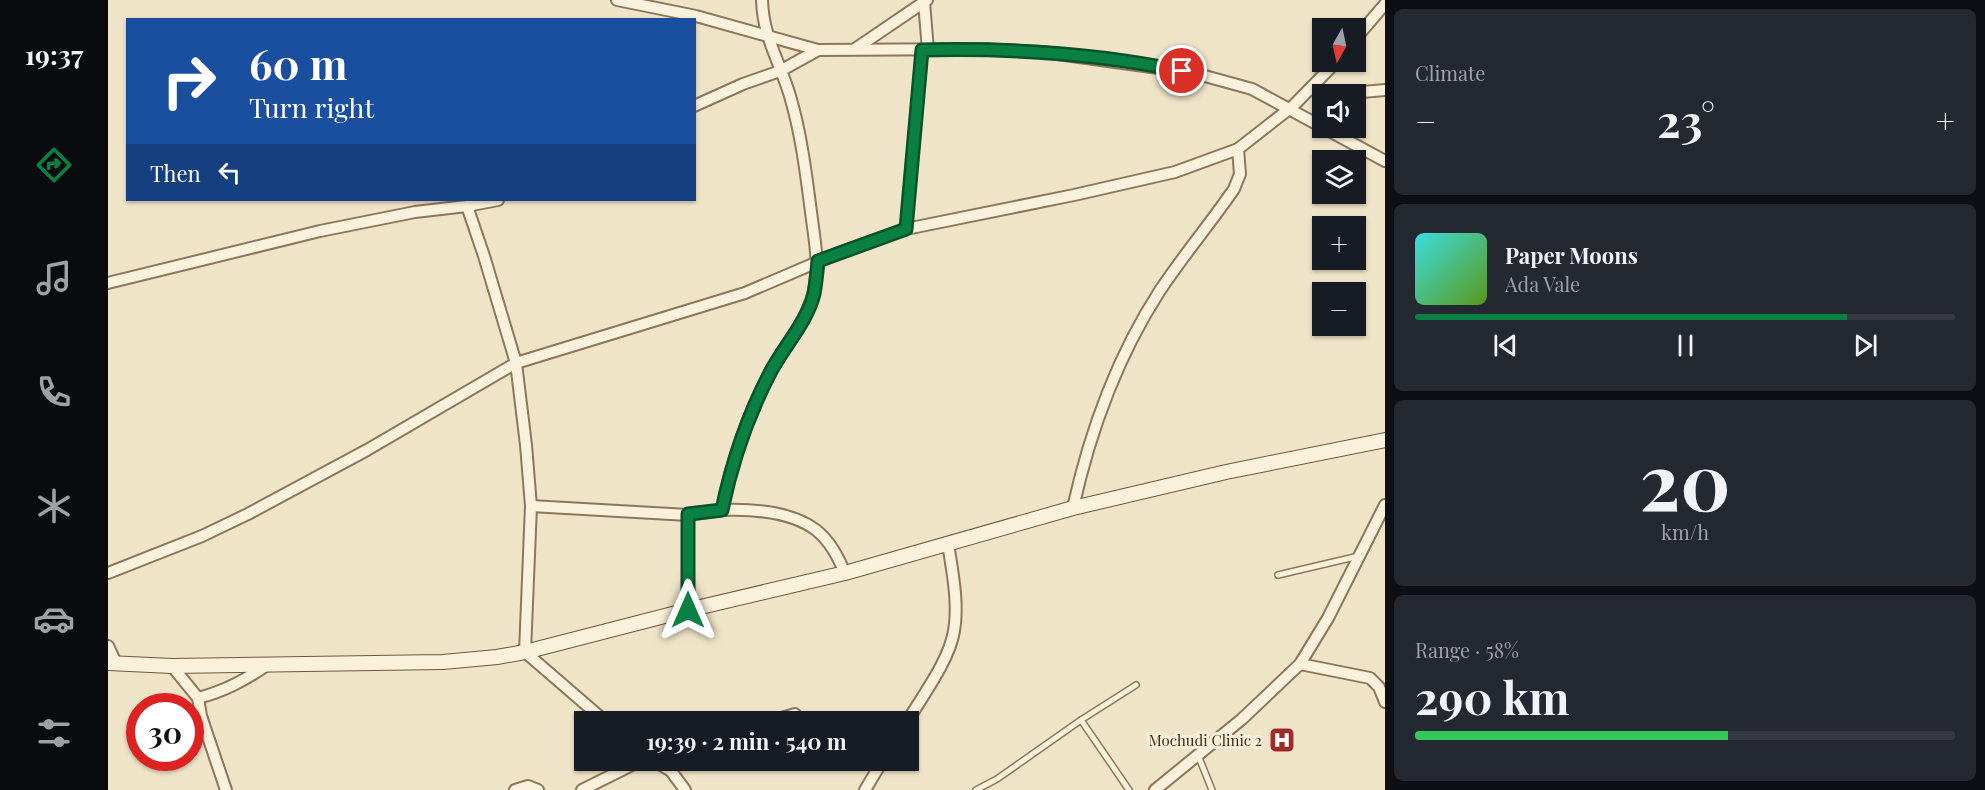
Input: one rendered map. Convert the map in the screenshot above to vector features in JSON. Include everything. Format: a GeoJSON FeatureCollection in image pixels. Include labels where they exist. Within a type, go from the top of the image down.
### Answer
{"type":"FeatureCollection","features":[{"type":"Feature","properties":{"kind":"street"},"geometry":{"type":"LineString","coordinates":[[616,0],[680,12],[818,50],[980,49],[1043,52],[1170,68],[1238,84],[1264,95],[1385,160]]}},
{"type":"Feature","properties":{"kind":"street"},"geometry":{"type":"LineString","coordinates":[[722,510],[727,482],[743,432],[772,369],[802,320],[813,296],[818,261],[808,183],[796,121],[767,36],[762,0]]}},
{"type":"Feature","properties":{"kind":"street"},"geometry":{"type":"LineString","coordinates":[[855,49],[926,1]]}},
{"type":"Feature","properties":{"kind":"street"},"geometry":{"type":"LineString","coordinates":[[906,229],[925,50],[926,1]]}},
{"type":"Feature","properties":{"kind":"street"},"geometry":{"type":"LineString","coordinates":[[1366,25],[1383,4]]}},
{"type":"Feature","properties":{"kind":"street"},"geometry":{"type":"LineString","coordinates":[[696,105],[743,84],[780,71],[818,50]]}},
{"type":"Feature","properties":{"kind":"street"},"geometry":{"type":"LineString","coordinates":[[108,573],[202,536],[248,514],[367,450],[516,363],[745,293],[818,261],[906,229],[1175,172],[1238,149],[1288,109],[1326,72]]}},
{"type":"Feature","properties":{"kind":"street"},"geometry":{"type":"LineString","coordinates":[[1366,92],[1385,90]]}},
{"type":"Feature","properties":{"kind":"street"},"geometry":{"type":"LineString","coordinates":[[1073,508],[1089,441],[1116,369],[1158,294],[1234,189],[1240,174],[1238,149]]}},
{"type":"Feature","properties":{"kind":"street"},"geometry":{"type":"LineString","coordinates":[[108,283],[320,231],[415,212],[493,201]]}},
{"type":"Feature","properties":{"kind":"street"},"geometry":{"type":"LineString","coordinates":[[467,206],[516,363],[531,506],[525,652]]}},
{"type":"Feature","properties":{"kind":"street"},"geometry":{"type":"LineString","coordinates":[[108,646],[112,663],[172,666],[443,662],[497,657],[845,573],[1073,508],[1226,472],[1385,440]]}},
{"type":"Feature","properties":{"kind":"street"},"geometry":{"type":"LineString","coordinates":[[1155,790],[1242,719],[1300,664],[1328,618],[1385,505]]}},
{"type":"Feature","properties":{"kind":"street"},"geometry":{"type":"LineString","coordinates":[[531,506],[688,514],[722,510],[764,512],[794,519],[815,530],[828,543],[845,573]]}},
{"type":"Feature","properties":{"kind":"street"},"geometry":{"type":"LineString","coordinates":[[688,514],[688,610]]}},
{"type":"Feature","properties":{"kind":"street"},"geometry":{"type":"LineString","coordinates":[[914,711],[934,678],[954,633],[955,591],[948,543]]}},
{"type":"Feature","properties":{"kind":"street"},"geometry":{"type":"LineString","coordinates":[[525,652],[593,711]]}},
{"type":"Feature","properties":{"kind":"street"},"geometry":{"type":"LineString","coordinates":[[204,697],[239,684],[268,664]]}},
{"type":"Feature","properties":{"kind":"street"},"geometry":{"type":"LineString","coordinates":[[1300,664],[1370,678],[1379,687],[1385,702]]}},
{"type":"Feature","properties":{"kind":"street"},"geometry":{"type":"LineString","coordinates":[[172,666],[194,693]]}},
{"type":"Feature","properties":{"kind":"street"},"geometry":{"type":"LineString","coordinates":[[204,725],[226,790]]}},
{"type":"Feature","properties":{"kind":"street"},"geometry":{"type":"LineString","coordinates":[[582,790],[620,771]]}},
{"type":"Feature","properties":{"kind":"street"},"geometry":{"type":"LineString","coordinates":[[671,771],[685,790]]}},
{"type":"Feature","properties":{"kind":"street"},"geometry":{"type":"LineString","coordinates":[[865,790],[876,771]]}},
{"type":"Feature","properties":{"kind":"street"},"geometry":{"type":"LineString","coordinates":[[514,790],[528,786],[538,790]]}},
{"type":"Feature","properties":{"kind":"lane"},"geometry":{"type":"LineString","coordinates":[[1278,574],[1360,555]]}},
{"type":"Feature","properties":{"kind":"lane"},"geometry":{"type":"LineString","coordinates":[[976,790],[997,779],[1081,720],[1136,685]]}},
{"type":"Feature","properties":{"kind":"lane"},"geometry":{"type":"LineString","coordinates":[[1081,720],[1129,790]]}},
{"type":"Feature","properties":{"kind":"lane"},"geometry":{"type":"LineString","coordinates":[[1198,754],[1212,790]]}},
{"type":"Feature","properties":{"kind":"place","name":"Mochudi Clinic 2"},"geometry":{"type":"Point","coordinates":[1282,740]}},
{"type":"Feature","properties":{"kind":"route"},"geometry":{"type":"LineString","coordinates":[[688,610],[688,514],[722,510],[727,482],[743,432],[772,369],[802,320],[813,296],[818,261],[906,229],[922,50],[980,49],[1043,52],[1182,71]]}}]}
